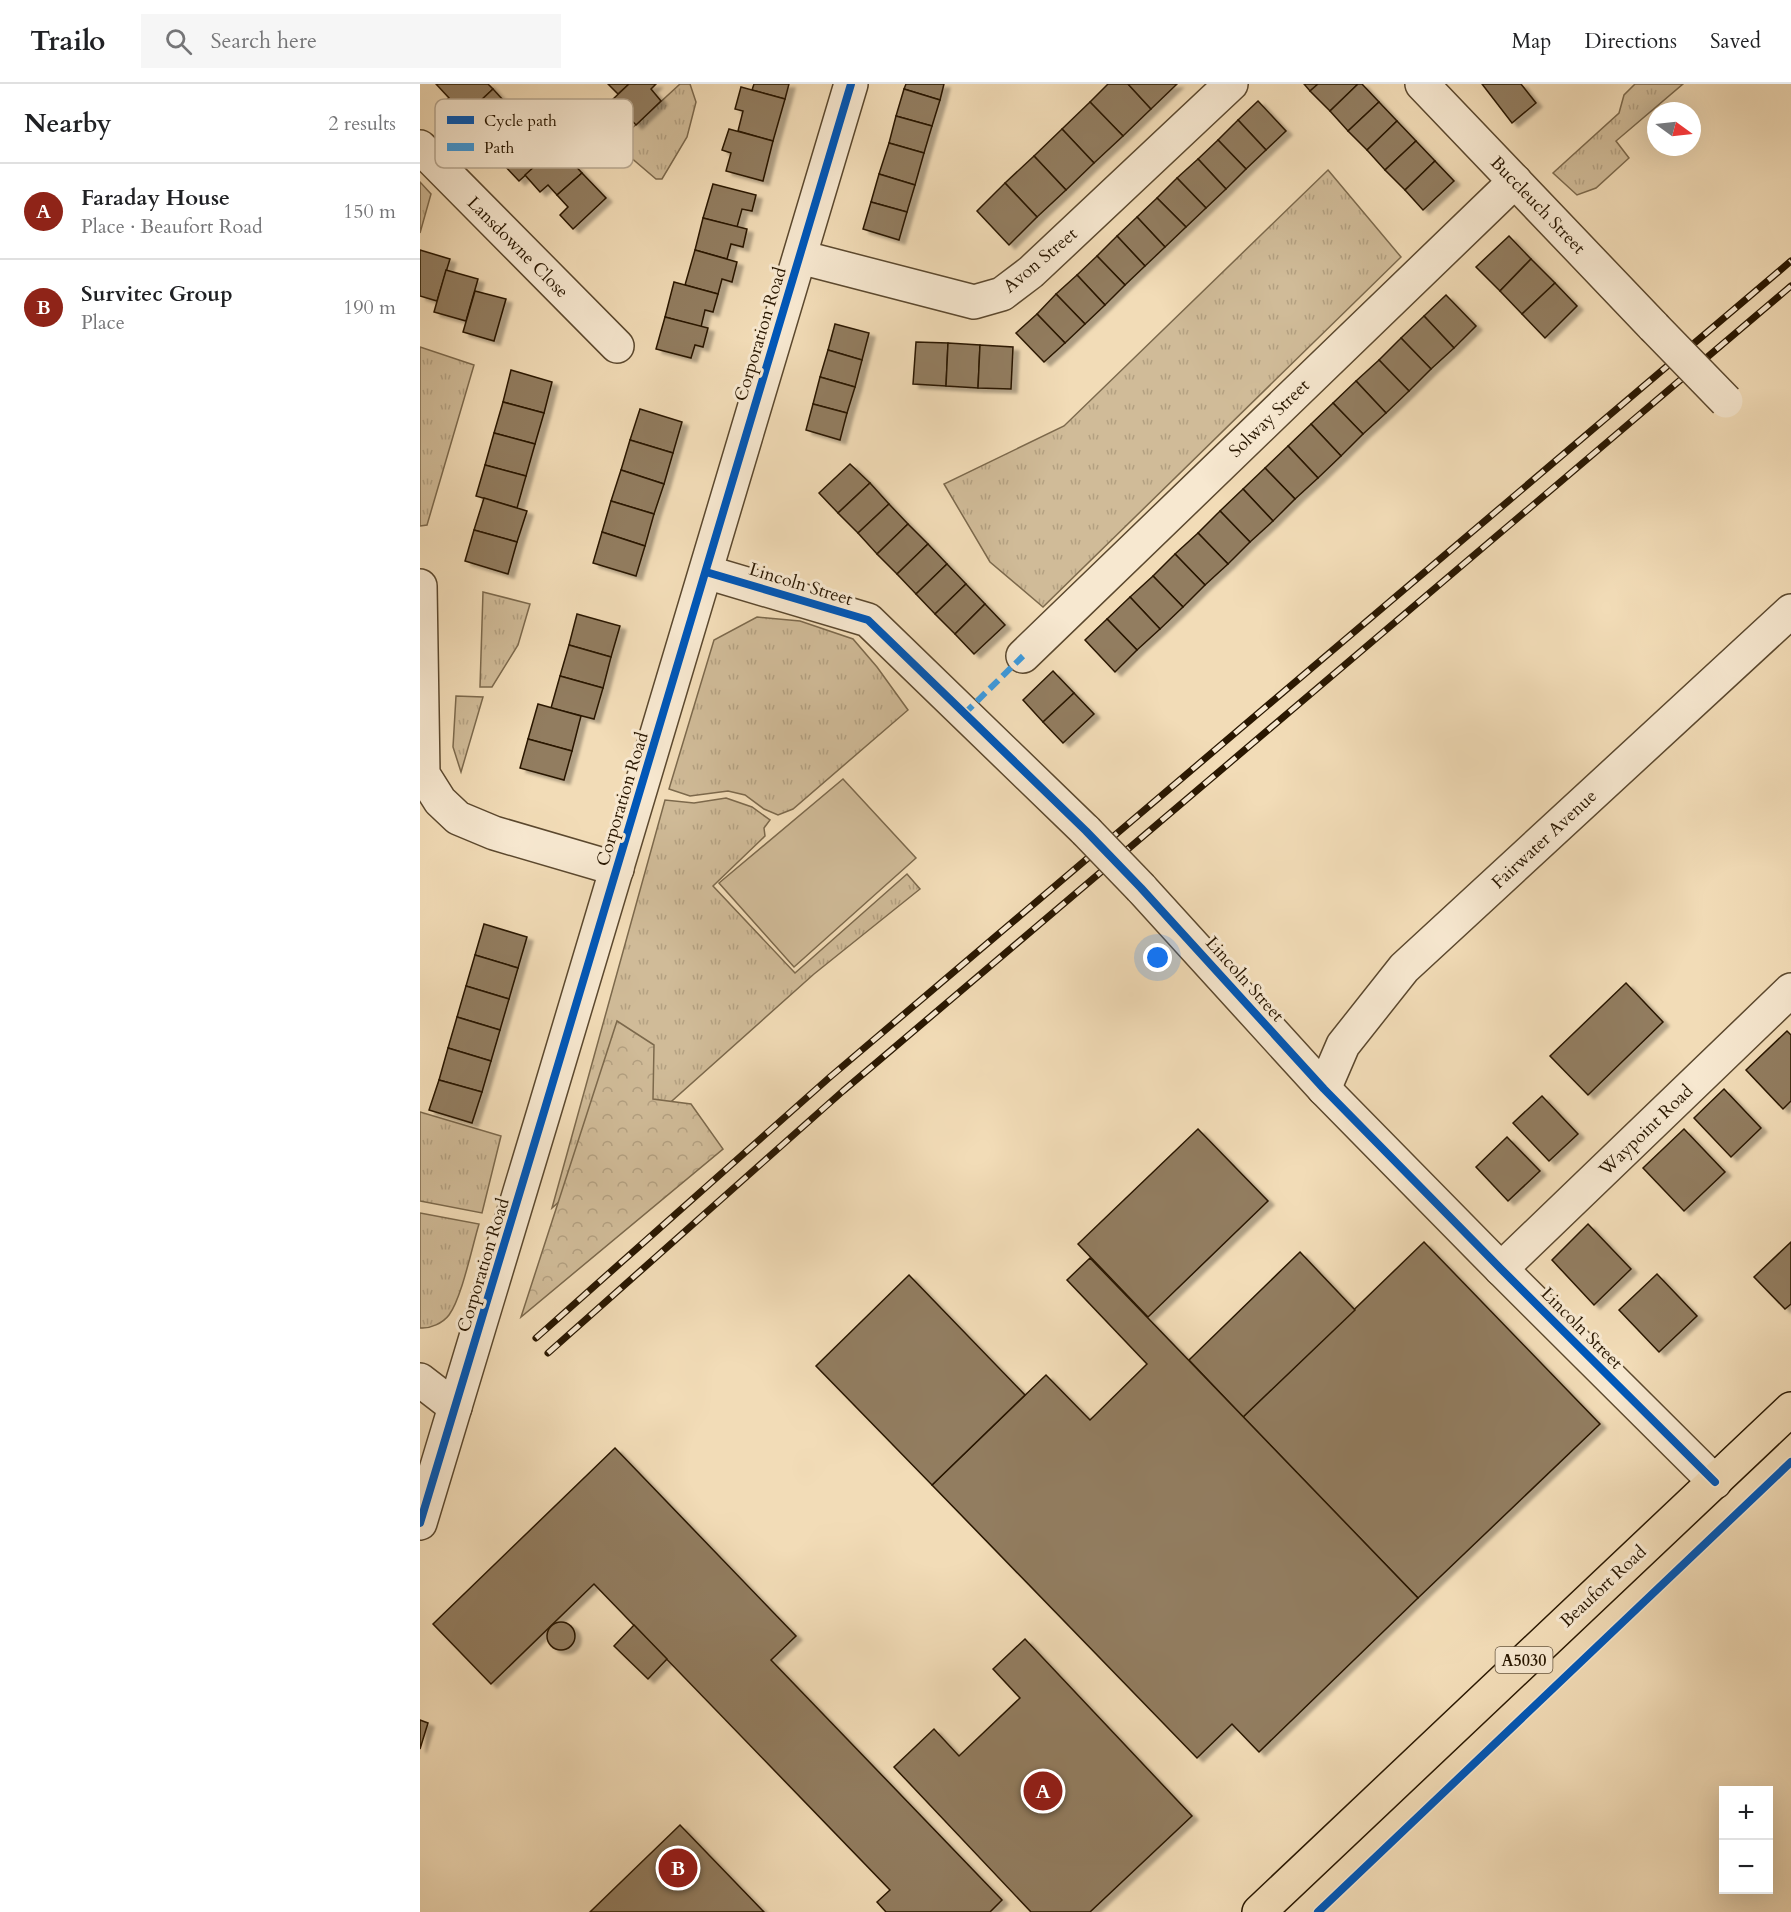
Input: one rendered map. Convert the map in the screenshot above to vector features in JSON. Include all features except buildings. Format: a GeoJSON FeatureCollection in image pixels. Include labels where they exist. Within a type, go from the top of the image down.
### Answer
{"type":"FeatureCollection","features":[{"type":"Feature","properties":{"kind":"main road","name":"Beaufort Road"},"geometry":{"type":"LineString","coordinates":[[1259,1912],[1791,1409]]}},
{"type":"Feature","properties":{"kind":"street","name":"Corporation Road"},"geometry":{"type":"LineString","coordinates":[[420,1523],[515,1213],[851,84]]}},
{"type":"Feature","properties":{"kind":"street","name":"Avon Street"},"geometry":{"type":"LineString","coordinates":[[800,257],[974,302],[1002,294],[1031,272],[1231,84]]}},
{"type":"Feature","properties":{"kind":"street","name":"Buccleuch Street"},"geometry":{"type":"LineString","coordinates":[[1422,84],[1726,401]]}},
{"type":"Feature","properties":{"kind":"street","name":"Lansdowne Close"},"geometry":{"type":"LineString","coordinates":[[420,147],[435,162]]}},
{"type":"Feature","properties":{"kind":"street","name":"Lansdowne Close"},"geometry":{"type":"LineString","coordinates":[[441,168],[617,346]]}},
{"type":"Feature","properties":{"kind":"street","name":"Solway Street"},"geometry":{"type":"LineString","coordinates":[[1023,656],[1515,181]]}},
{"type":"Feature","properties":{"kind":"street","name":"Lincoln Street"},"geometry":{"type":"LineString","coordinates":[[706,572],[868,620],[1086,831],[1324,1089],[1715,1482]]}},
{"type":"Feature","properties":{"kind":"street"},"geometry":{"type":"LineString","coordinates":[[420,586],[423,774],[440,801],[458,818],[494,833],[617,869]]}},
{"type":"Feature","properties":{"kind":"street","name":"Fairwater Avenue"},"geometry":{"type":"LineString","coordinates":[[1324,1089],[1343,1045],[1404,968],[1791,611]]}},
{"type":"Feature","properties":{"kind":"street","name":"Waypoint Road"},"geometry":{"type":"LineString","coordinates":[[1501,1269],[1791,990]]}},
{"type":"Feature","properties":{"kind":"street"},"geometry":{"type":"LineString","coordinates":[[420,1380],[455,1407]]}},
{"type":"Feature","properties":{"kind":"green space"},"geometry":{"type":"Polygon","coordinates":[[[680,84],[690,84],[696,102],[687,137],[662,179],[656,179],[633,159],[633,127],[680,84]]]}},
{"type":"Feature","properties":{"kind":"green space"},"geometry":{"type":"Polygon","coordinates":[[[1635,84],[1683,84],[1662,102],[1647,102],[1647,115],[1616,141],[1629,158],[1596,188],[1577,195],[1553,173],[1619,113],[1624,95],[1635,84]]]}},
{"type":"Feature","properties":{"kind":"green space"},"geometry":{"type":"Polygon","coordinates":[[[1328,170],[1401,257],[1043,607],[990,562],[944,484],[1064,426],[1328,170]]]}},
{"type":"Feature","properties":{"kind":"green space"},"geometry":{"type":"Polygon","coordinates":[[[420,182],[431,194],[420,233],[420,182]]]}},
{"type":"Feature","properties":{"kind":"green space"},"geometry":{"type":"Polygon","coordinates":[[[420,347],[474,365],[427,525],[420,526],[420,347]]]}},
{"type":"Feature","properties":{"kind":"green space"},"geometry":{"type":"Polygon","coordinates":[[[483,592],[530,604],[518,645],[492,687],[480,687],[483,592]]]}},
{"type":"Feature","properties":{"kind":"green space"},"geometry":{"type":"Polygon","coordinates":[[[757,617],[800,621],[853,639],[877,667],[908,710],[793,809],[778,815],[764,809],[745,795],[728,791],[690,796],[669,789],[714,640],[757,617]]]}},
{"type":"Feature","properties":{"kind":"green space"},"geometry":{"type":"Polygon","coordinates":[[[456,696],[483,697],[461,772],[453,747],[456,696]]]}},
{"type":"Feature","properties":{"kind":"green space"},"geometry":{"type":"Polygon","coordinates":[[[843,779],[916,858],[794,967],[719,883],[843,779]]]}},
{"type":"Feature","properties":{"kind":"green space"},"geometry":{"type":"Polygon","coordinates":[[[726,798],[752,807],[770,820],[764,828],[765,836],[713,886],[795,973],[907,874],[920,889],[814,974],[552,1208],[665,800],[694,803],[726,798]]]}},
{"type":"Feature","properties":{"kind":"green space"},"geometry":{"type":"Polygon","coordinates":[[[617,1021],[654,1045],[653,1099],[691,1104],[723,1149],[521,1317],[617,1021]]]}},
{"type":"Feature","properties":{"kind":"green space"},"geometry":{"type":"Polygon","coordinates":[[[420,1112],[501,1136],[482,1213],[420,1201],[420,1112]]]}},
{"type":"Feature","properties":{"kind":"green space"},"geometry":{"type":"Polygon","coordinates":[[[420,1213],[479,1224],[454,1307],[443,1321],[424,1328],[420,1328],[420,1213]]]}},
{"type":"Feature","properties":{"kind":"railway"},"geometry":{"type":"LineString","coordinates":[[536,1338],[830,1077],[1791,261]]}},
{"type":"Feature","properties":{"kind":"railway"},"geometry":{"type":"LineString","coordinates":[[548,1353],[843,1091],[1791,286]]}},
{"type":"Feature","properties":{"kind":"marked path"},"geometry":{"type":"LineString","coordinates":[[964,714],[1023,656]]}},
{"type":"Feature","properties":{"kind":"cycle path"},"geometry":{"type":"LineString","coordinates":[[420,1523],[851,84]]}},
{"type":"Feature","properties":{"kind":"cycle path"},"geometry":{"type":"LineString","coordinates":[[706,572],[868,620],[1086,831],[1324,1089],[1715,1482]]}},
{"type":"Feature","properties":{"kind":"cycle path"},"geometry":{"type":"LineString","coordinates":[[1318,1912],[1791,1462]]}},
{"type":"Feature","properties":{"kind":"place","name":"Faraday House"},"geometry":{"type":"Point","coordinates":[1043,1791]}},
{"type":"Feature","properties":{"kind":"place","name":"Survitec Group"},"geometry":{"type":"Point","coordinates":[678,1868]}}]}
